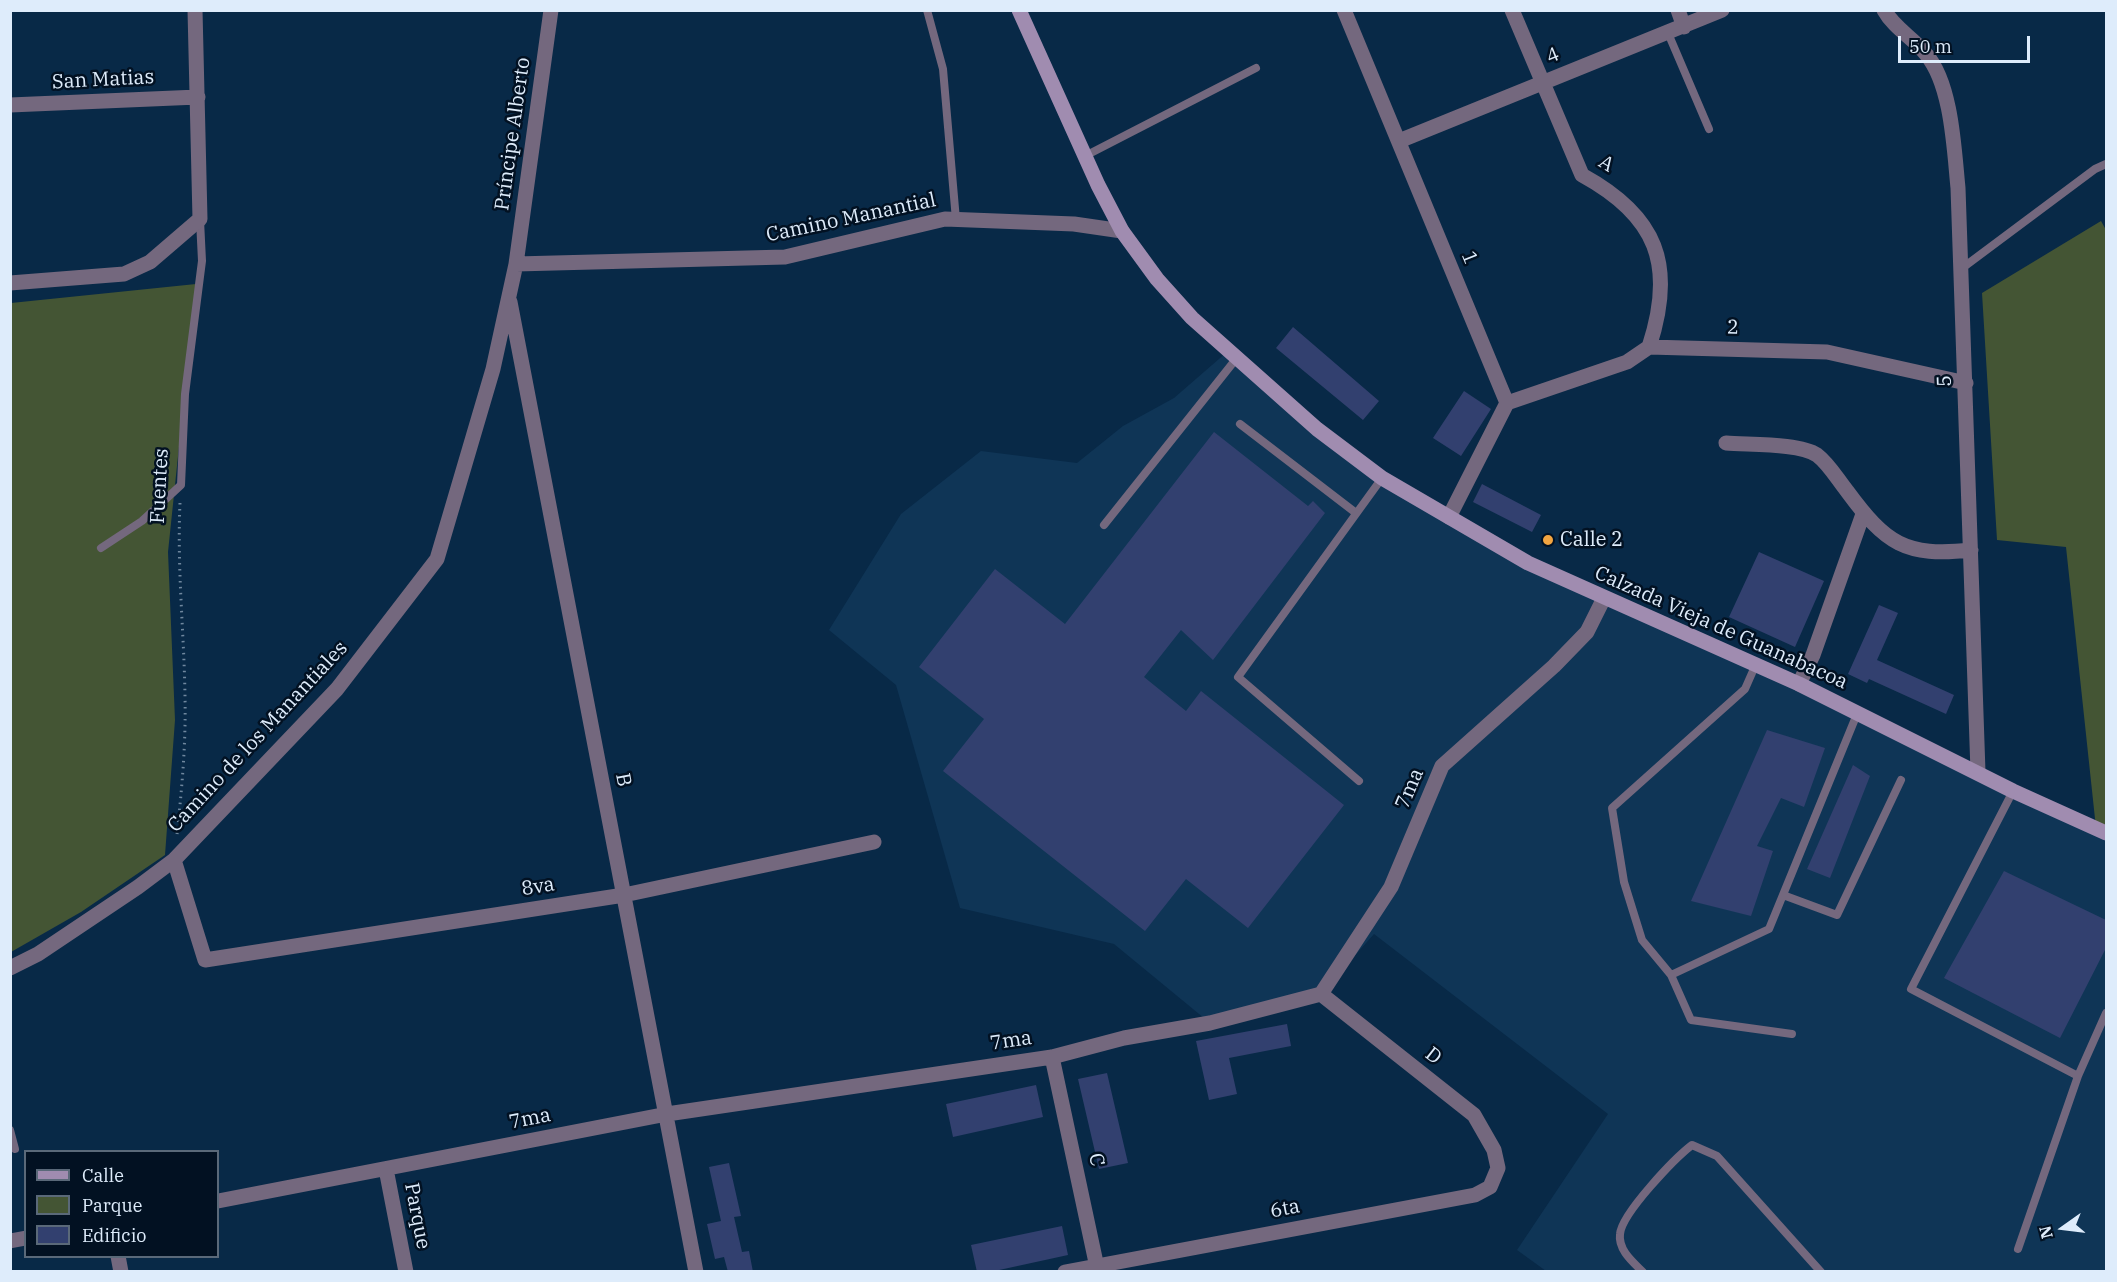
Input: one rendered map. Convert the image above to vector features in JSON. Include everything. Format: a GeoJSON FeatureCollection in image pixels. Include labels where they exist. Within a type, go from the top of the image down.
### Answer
{"type":"FeatureCollection","features":[{"type":"Feature","properties":{"kind":"main road","name":"Calzada Vieja de Guanabacoa"},"geometry":{"type":"LineString","coordinates":[[1019,10],[1085,156],[1122,231],[1192,318],[1317,429],[1382,478],[1528,563],[1799,684],[2013,791],[2106,833]]}},
{"type":"Feature","properties":{"kind":"street","name":"Fuentes"},"geometry":{"type":"LineString","coordinates":[[195,10],[200,219]]}},
{"type":"Feature","properties":{"kind":"street","name":"Príncipe Alberto"},"geometry":{"type":"LineString","coordinates":[[516,264],[551,10]]}},
{"type":"Feature","properties":{"kind":"street","name":"1"},"geometry":{"type":"LineString","coordinates":[[1344,10],[1507,403]]}},
{"type":"Feature","properties":{"kind":"street","name":"A"},"geometry":{"type":"LineString","coordinates":[[1512,10],[1582,175],[1604,187],[1629,206],[1654,243],[1663,287],[1658,320],[1649,347]]}},
{"type":"Feature","properties":{"kind":"street"},"geometry":{"type":"LineString","coordinates":[[1678,10],[1684,27]]}},
{"type":"Feature","properties":{"kind":"street","name":"4"},"geometry":{"type":"LineString","coordinates":[[1399,141],[1722,10]]}},
{"type":"Feature","properties":{"kind":"street","name":"5"},"geometry":{"type":"LineString","coordinates":[[1884,10],[1889,20],[1927,55],[1942,87],[1953,133],[1966,383],[1978,772]]}},
{"type":"Feature","properties":{"kind":"street","name":"San Matias"},"geometry":{"type":"LineString","coordinates":[[10,105],[198,97]]}},
{"type":"Feature","properties":{"kind":"street"},"geometry":{"type":"LineString","coordinates":[[10,283],[124,274],[150,262],[200,219]]}},
{"type":"Feature","properties":{"kind":"street","name":"Camino Manantial"},"geometry":{"type":"LineString","coordinates":[[516,264],[785,257],[945,219],[1074,224],[1122,231]]}},
{"type":"Feature","properties":{"kind":"street","name":"Camino de los Manantiales"},"geometry":{"type":"LineString","coordinates":[[10,968],[38,954],[174,860],[337,689],[437,559],[493,369],[516,264]]}},
{"type":"Feature","properties":{"kind":"street","name":"B"},"geometry":{"type":"LineString","coordinates":[[508,296],[696,1272]]}},
{"type":"Feature","properties":{"kind":"street"},"geometry":{"type":"LineString","coordinates":[[1449,517],[1507,403],[1627,362],[1649,347]]}},
{"type":"Feature","properties":{"kind":"street","name":"2"},"geometry":{"type":"LineString","coordinates":[[1649,347],[1827,352],[1966,383]]}},
{"type":"Feature","properties":{"kind":"street"},"geometry":{"type":"LineString","coordinates":[[1726,443],[1802,449],[1817,455],[1863,514],[1901,546],[1922,553],[1971,550]]}},
{"type":"Feature","properties":{"kind":"street"},"geometry":{"type":"LineString","coordinates":[[1799,684],[1813,655],[1863,514]]}},
{"type":"Feature","properties":{"kind":"street","name":"7ma"},"geometry":{"type":"LineString","coordinates":[[219,1201],[667,1114],[1052,1057],[1124,1038],[1210,1023],[1321,994],[1391,887],[1442,766],[1554,666],[1587,632],[1604,598]]}},
{"type":"Feature","properties":{"kind":"street","name":"8va"},"geometry":{"type":"LineString","coordinates":[[174,860],[205,960],[624,895],[874,842]]}},
{"type":"Feature","properties":{"kind":"street","name":"D"},"geometry":{"type":"LineString","coordinates":[[1321,994],[1474,1115],[1494,1150],[1498,1168]]}},
{"type":"Feature","properties":{"kind":"street","name":"C"},"geometry":{"type":"LineString","coordinates":[[1052,1057],[1098,1268]]}},
{"type":"Feature","properties":{"kind":"street","name":"6ta"},"geometry":{"type":"LineString","coordinates":[[1065,1272],[1098,1268],[1475,1195],[1490,1187],[1498,1168]]}},
{"type":"Feature","properties":{"kind":"street","name":"Parque"},"geometry":{"type":"LineString","coordinates":[[386,1169],[406,1272]]}},
{"type":"Feature","properties":{"kind":"lane"},"geometry":{"type":"LineString","coordinates":[[927,10],[943,69],[956,220]]}},
{"type":"Feature","properties":{"kind":"lane"},"geometry":{"type":"LineString","coordinates":[[1668,33],[1709,129]]}},
{"type":"Feature","properties":{"kind":"lane"},"geometry":{"type":"LineString","coordinates":[[1085,156],[1256,68]]}},
{"type":"Feature","properties":{"kind":"lane"},"geometry":{"type":"LineString","coordinates":[[1961,269],[2095,169],[2106,164]]}},
{"type":"Feature","properties":{"kind":"lane","name":"Fuentes"},"geometry":{"type":"LineString","coordinates":[[181,485],[185,394],[202,261],[200,219]]}},
{"type":"Feature","properties":{"kind":"lane"},"geometry":{"type":"LineString","coordinates":[[1104,525],[1236,359]]}},
{"type":"Feature","properties":{"kind":"lane"},"geometry":{"type":"LineString","coordinates":[[1240,423],[1356,513]]}},
{"type":"Feature","properties":{"kind":"lane"},"geometry":{"type":"LineString","coordinates":[[1359,781],[1238,677],[1382,478]]}},
{"type":"Feature","properties":{"kind":"lane"},"geometry":{"type":"LineString","coordinates":[[101,548],[142,521],[181,485]]}},
{"type":"Feature","properties":{"kind":"lane"},"geometry":{"type":"LineString","coordinates":[[1756,664],[1745,689],[1612,808],[1624,882],[1642,940],[1671,975],[1691,1020],[1792,1034]]}},
{"type":"Feature","properties":{"kind":"lane"},"geometry":{"type":"LineString","coordinates":[[1671,975],[1769,929],[1857,714]]}},
{"type":"Feature","properties":{"kind":"lane"},"geometry":{"type":"LineString","coordinates":[[1783,895],[1837,915],[1901,780]]}},
{"type":"Feature","properties":{"kind":"lane"},"geometry":{"type":"LineString","coordinates":[[2013,791],[1911,989],[2078,1076]]}},
{"type":"Feature","properties":{"kind":"lane"},"geometry":{"type":"LineString","coordinates":[[2018,1249],[2078,1076],[2106,1013]]}},
{"type":"Feature","properties":{"kind":"lane"},"geometry":{"type":"LineString","coordinates":[[10,1130],[15,1149]]}},
{"type":"Feature","properties":{"kind":"lane"},"geometry":{"type":"LineString","coordinates":[[1644,1272],[1626,1255],[1619,1235],[1625,1219],[1675,1158],[1692,1145],[1717,1156],[1821,1272]]}},
{"type":"Feature","properties":{"kind":"path","name":"Fuentes"},"geometry":{"type":"LineString","coordinates":[[174,860],[184,770],[185,695],[177,553],[181,485]]}},
{"type":"Feature","properties":{"kind":"shaded area"},"geometry":{"type":"Polygon","coordinates":[[[1227,352],[1382,478],[1449,517],[2106,832],[2106,1271],[1546,1271],[1517,1250],[1608,1114],[1374,934],[1321,994],[1210,1023],[1114,944],[960,908],[896,685],[829,630],[901,514],[981,451],[1077,463],[1123,426],[1174,398],[1227,352]]]}},
{"type":"Feature","properties":{"kind":"green space"},"geometry":{"type":"Polygon","coordinates":[[[2101,221],[2106,230],[2106,832],[2096,828],[2066,547],[1997,540],[1982,293],[2101,221]]]}},
{"type":"Feature","properties":{"kind":"green space"},"geometry":{"type":"Polygon","coordinates":[[[196,284],[168,552],[175,720],[165,855],[81,912],[11,952],[11,303],[196,284]]]}},
{"type":"Feature","properties":{"kind":"building"},"geometry":{"type":"Polygon","coordinates":[[[1293,327],[1379,401],[1363,420],[1276,348],[1293,327]]]}},
{"type":"Feature","properties":{"kind":"building"},"geometry":{"type":"Polygon","coordinates":[[[1464,391],[1491,409],[1461,456],[1433,438],[1464,391]]]}},
{"type":"Feature","properties":{"kind":"building"},"geometry":{"type":"Polygon","coordinates":[[[1214,432],[1308,506],[1313,501],[1325,513],[1213,660],[1181,630],[1144,677],[1186,711],[1201,691],[1344,805],[1248,928],[1186,879],[1145,931],[943,771],[984,719],[919,667],[995,569],[1065,624],[1214,432]]]}},
{"type":"Feature","properties":{"kind":"building"},"geometry":{"type":"Polygon","coordinates":[[[1482,484],[1541,515],[1532,532],[1473,502],[1482,484]]]}},
{"type":"Feature","properties":{"kind":"building"},"geometry":{"type":"Polygon","coordinates":[[[1759,552],[1824,581],[1795,647],[1729,617],[1759,552]]]}},
{"type":"Feature","properties":{"kind":"building"},"geometry":{"type":"Polygon","coordinates":[[[1879,605],[1898,613],[1877,660],[1954,695],[1946,714],[1869,679],[1867,683],[1848,674],[1879,605]]]}},
{"type":"Feature","properties":{"kind":"building"},"geometry":{"type":"Polygon","coordinates":[[[1767,730],[1825,748],[1804,807],[1781,798],[1757,846],[1773,851],[1751,916],[1691,901],[1767,730]]]}},
{"type":"Feature","properties":{"kind":"building"},"geometry":{"type":"Polygon","coordinates":[[[1853,765],[1870,776],[1830,878],[1807,869],[1853,765]]]}},
{"type":"Feature","properties":{"kind":"building"},"geometry":{"type":"Polygon","coordinates":[[[2004,871],[2106,920],[2106,948],[2060,1038],[1944,978],[2004,871]]]}},
{"type":"Feature","properties":{"kind":"building"},"geometry":{"type":"Polygon","coordinates":[[[1287,1024],[1291,1046],[1229,1058],[1237,1094],[1209,1100],[1196,1041],[1287,1024]]]}},
{"type":"Feature","properties":{"kind":"building"},"geometry":{"type":"Polygon","coordinates":[[[1107,1073],[1128,1163],[1099,1169],[1078,1079],[1107,1073]]]}},
{"type":"Feature","properties":{"kind":"building"},"geometry":{"type":"Polygon","coordinates":[[[1036,1085],[1043,1117],[953,1137],[946,1104],[1036,1085]]]}},
{"type":"Feature","properties":{"kind":"building"},"geometry":{"type":"Polygon","coordinates":[[[729,1163],[741,1216],[734,1217],[742,1252],[749,1251],[753,1272],[728,1272],[724,1257],[715,1259],[707,1224],[721,1221],[709,1167],[729,1163]]]}},
{"type":"Feature","properties":{"kind":"building"},"geometry":{"type":"Polygon","coordinates":[[[1062,1226],[1068,1255],[990,1272],[977,1272],[971,1245],[1062,1226]]]}},
{"type":"Feature","properties":{"kind":"place","name":"Calle 2"},"geometry":{"type":"Point","coordinates":[1548,540]}}]}
